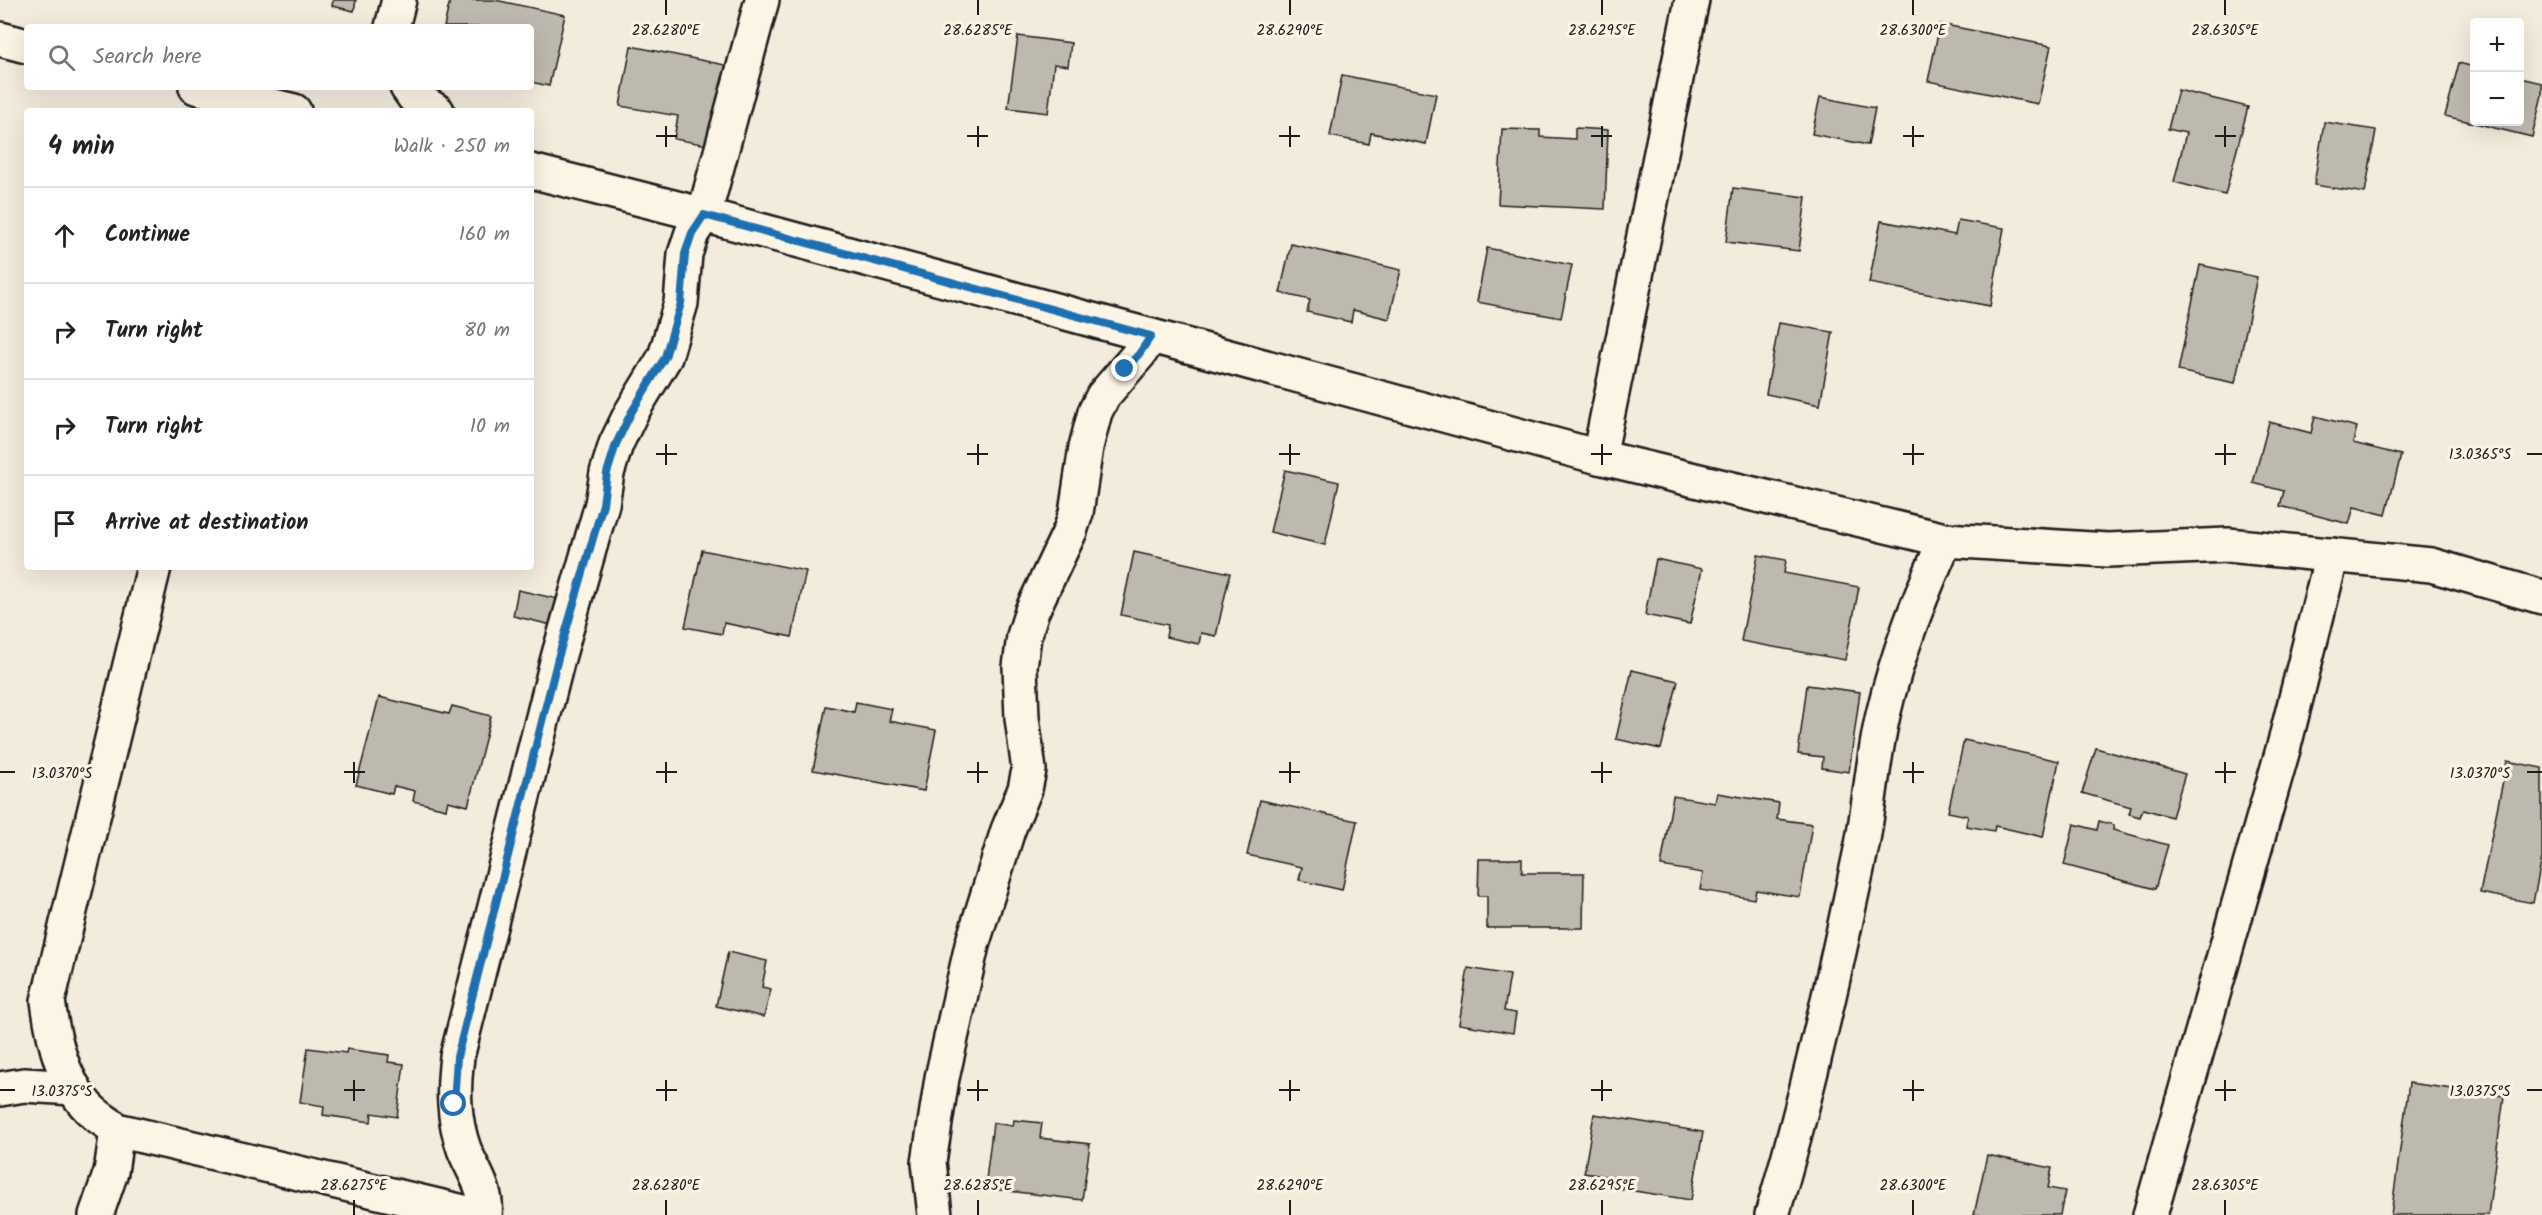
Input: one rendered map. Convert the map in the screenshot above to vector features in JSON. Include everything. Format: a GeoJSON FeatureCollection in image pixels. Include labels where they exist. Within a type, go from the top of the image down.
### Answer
{"type":"FeatureCollection","features":[{"type":"Feature","properties":{"kind":"street"},"geometry":{"type":"LineString","coordinates":[[393,24],[399,0]]}},
{"type":"Feature","properties":{"kind":"street"},"geometry":{"type":"LineString","coordinates":[[485,1215],[485,1195],[472,1168],[458,1128],[454,1104],[457,1057],[558,658],[603,504],[607,473],[616,444],[631,413],[665,357],[681,303],[685,254],[692,233],[704,215],[762,0]]}},
{"type":"Feature","properties":{"kind":"street"},"geometry":{"type":"LineString","coordinates":[[1599,457],[1692,0]]}},
{"type":"Feature","properties":{"kind":"street"},"geometry":{"type":"LineString","coordinates":[[0,39],[24,45]]}},
{"type":"Feature","properties":{"kind":"street"},"geometry":{"type":"LineString","coordinates":[[207,90],[272,108]]}},
{"type":"Feature","properties":{"kind":"street"},"geometry":{"type":"LineString","coordinates":[[409,90],[414,97],[432,108]]}},
{"type":"Feature","properties":{"kind":"street"},"geometry":{"type":"LineString","coordinates":[[534,172],[704,215],[1599,457],[1945,540],[2108,550],[2228,545],[2431,565],[2542,597]]}},
{"type":"Feature","properties":{"kind":"street"},"geometry":{"type":"LineString","coordinates":[[935,1215],[929,1162],[942,1078],[972,945],[1008,830],[1025,789],[1029,770],[1022,718],[1020,667],[1024,636],[1032,611],[1077,513],[1086,447],[1095,412],[1103,396],[1139,354],[1151,336]]}},
{"type":"Feature","properties":{"kind":"street"},"geometry":{"type":"LineString","coordinates":[[1772,1215],[1840,945],[1862,841],[1870,777],[1883,714],[1901,651],[1921,595],[1945,540]]}},
{"type":"Feature","properties":{"kind":"street"},"geometry":{"type":"LineString","coordinates":[[2150,1215],[2284,746],[2332,555]]}},
{"type":"Feature","properties":{"kind":"street"},"geometry":{"type":"LineString","coordinates":[[153,570],[48,1001],[54,1041],[74,1088],[92,1112],[117,1130],[476,1215]]}},
{"type":"Feature","properties":{"kind":"street"},"geometry":{"type":"LineString","coordinates":[[0,1089],[24,1085],[74,1088]]}},
{"type":"Feature","properties":{"kind":"street"},"geometry":{"type":"LineString","coordinates":[[96,1215],[111,1172],[117,1130]]}},
{"type":"Feature","properties":{"kind":"building"},"geometry":{"type":"Polygon","coordinates":[[[333,0],[356,0],[354,11],[332,6],[333,0]]]}},
{"type":"Feature","properties":{"kind":"building"},"geometry":{"type":"Polygon","coordinates":[[[450,0],[495,0],[565,15],[549,86],[534,83],[534,24],[445,24],[450,0]]]}},
{"type":"Feature","properties":{"kind":"building"},"geometry":{"type":"Polygon","coordinates":[[[1940,24],[2051,46],[2038,104],[1928,81],[1940,24]]]}},
{"type":"Feature","properties":{"kind":"building"},"geometry":{"type":"Polygon","coordinates":[[[1018,36],[1071,43],[1068,66],[1054,64],[1048,113],[1008,108],[1018,36]]]}},
{"type":"Feature","properties":{"kind":"building"},"geometry":{"type":"Polygon","coordinates":[[[631,46],[730,66],[713,146],[674,139],[678,116],[620,106],[631,46]]]}},
{"type":"Feature","properties":{"kind":"building"},"geometry":{"type":"Polygon","coordinates":[[[2459,63],[2470,66],[2470,122],[2445,116],[2459,63]]]}},
{"type":"Feature","properties":{"kind":"building"},"geometry":{"type":"Polygon","coordinates":[[[1342,75],[1436,94],[1426,144],[1371,133],[1369,144],[1330,136],[1342,75]]]}},
{"type":"Feature","properties":{"kind":"building"},"geometry":{"type":"Polygon","coordinates":[[[2524,79],[2542,83],[2542,95],[2532,137],[2486,126],[2524,126],[2524,79]]]}},
{"type":"Feature","properties":{"kind":"building"},"geometry":{"type":"Polygon","coordinates":[[[2178,90],[2248,107],[2225,195],[2174,182],[2186,133],[2168,129],[2178,90]]]}},
{"type":"Feature","properties":{"kind":"building"},"geometry":{"type":"Polygon","coordinates":[[[1820,97],[1875,108],[1868,145],[1812,134],[1820,97]]]}},
{"type":"Feature","properties":{"kind":"building"},"geometry":{"type":"Polygon","coordinates":[[[2324,122],[2376,130],[2365,193],[2314,185],[2324,122]]]}},
{"type":"Feature","properties":{"kind":"building"},"geometry":{"type":"Polygon","coordinates":[[[1575,128],[1608,130],[1605,209],[1498,204],[1502,129],[1540,130],[1540,137],[1575,139],[1575,128]]]}},
{"type":"Feature","properties":{"kind":"building"},"geometry":{"type":"Polygon","coordinates":[[[1733,188],[1806,197],[1799,251],[1726,242],[1733,188]]]}},
{"type":"Feature","properties":{"kind":"building"},"geometry":{"type":"Polygon","coordinates":[[[1958,220],[2004,228],[1990,306],[1869,283],[1881,221],[1955,235],[1958,220]]]}},
{"type":"Feature","properties":{"kind":"building"},"geometry":{"type":"Polygon","coordinates":[[[1291,244],[1401,270],[1389,319],[1353,310],[1351,322],[1307,312],[1310,300],[1280,293],[1291,244]]]}},
{"type":"Feature","properties":{"kind":"building"},"geometry":{"type":"Polygon","coordinates":[[[1487,248],[1572,265],[1561,318],[1477,302],[1487,248]]]}},
{"type":"Feature","properties":{"kind":"building"},"geometry":{"type":"Polygon","coordinates":[[[2200,265],[2257,277],[2235,383],[2178,371],[2200,265]]]}},
{"type":"Feature","properties":{"kind":"building"},"geometry":{"type":"Polygon","coordinates":[[[1779,323],[1833,332],[1820,405],[1766,394],[1779,323]]]}},
{"type":"Feature","properties":{"kind":"building"},"geometry":{"type":"Polygon","coordinates":[[[2315,416],[2357,427],[2353,443],[2401,455],[2386,515],[2354,507],[2349,524],[2280,506],[2284,491],[2253,483],[2269,422],[2311,433],[2315,416]]]}},
{"type":"Feature","properties":{"kind":"building"},"geometry":{"type":"Polygon","coordinates":[[[1285,470],[1339,482],[1325,545],[1270,532],[1285,470]]]}},
{"type":"Feature","properties":{"kind":"building"},"geometry":{"type":"Polygon","coordinates":[[[702,550],[806,571],[792,637],[724,623],[722,634],[685,627],[702,550]]]}},
{"type":"Feature","properties":{"kind":"building"},"geometry":{"type":"Polygon","coordinates":[[[1134,552],[1230,573],[1216,636],[1201,633],[1199,644],[1166,637],[1168,625],[1121,615],[1134,552]]]}},
{"type":"Feature","properties":{"kind":"building"},"geometry":{"type":"Polygon","coordinates":[[[1758,555],[1786,560],[1784,573],[1859,587],[1845,660],[1741,641],[1758,555]]]}},
{"type":"Feature","properties":{"kind":"building"},"geometry":{"type":"Polygon","coordinates":[[[1656,559],[1702,569],[1690,624],[1645,615],[1656,559]]]}},
{"type":"Feature","properties":{"kind":"building"},"geometry":{"type":"Polygon","coordinates":[[[518,590],[558,599],[552,625],[513,616],[518,590]]]}},
{"type":"Feature","properties":{"kind":"building"},"geometry":{"type":"Polygon","coordinates":[[[1632,670],[1678,681],[1661,749],[1616,739],[1632,670]]]}},
{"type":"Feature","properties":{"kind":"building"},"geometry":{"type":"Polygon","coordinates":[[[1807,685],[1860,692],[1849,772],[1822,768],[1823,757],[1798,754],[1807,685]]]}},
{"type":"Feature","properties":{"kind":"building"},"geometry":{"type":"Polygon","coordinates":[[[379,697],[449,714],[452,706],[491,716],[468,806],[448,801],[446,809],[413,801],[415,791],[394,786],[392,794],[356,785],[379,697]]]}},
{"type":"Feature","properties":{"kind":"building"},"geometry":{"type":"Polygon","coordinates":[[[856,702],[892,709],[889,721],[936,730],[924,791],[813,770],[826,706],[854,712],[856,702]]]}},
{"type":"Feature","properties":{"kind":"building"},"geometry":{"type":"Polygon","coordinates":[[[1964,740],[2059,761],[2043,837],[1995,826],[1994,831],[1966,826],[1968,816],[1948,812],[1964,740]]]}},
{"type":"Feature","properties":{"kind":"building"},"geometry":{"type":"Polygon","coordinates":[[[2096,748],[2185,774],[2172,817],[2143,809],[2140,817],[2129,814],[2131,807],[2082,793],[2096,748]]]}},
{"type":"Feature","properties":{"kind":"building"},"geometry":{"type":"Polygon","coordinates":[[[2507,761],[2542,768],[2542,858],[2533,903],[2480,893],[2507,761]]]}},
{"type":"Feature","properties":{"kind":"building"},"geometry":{"type":"Polygon","coordinates":[[[1717,793],[1779,803],[1777,819],[1812,824],[1800,897],[1756,890],[1754,899],[1700,890],[1703,873],[1661,866],[1673,796],[1715,803],[1717,793]]]}},
{"type":"Feature","properties":{"kind":"building"},"geometry":{"type":"Polygon","coordinates":[[[1260,800],[1357,821],[1342,890],[1299,880],[1302,867],[1247,855],[1260,800]]]}},
{"type":"Feature","properties":{"kind":"building"},"geometry":{"type":"Polygon","coordinates":[[[2099,821],[2114,825],[2113,830],[2168,845],[2155,889],[2064,865],[2074,824],[2097,830],[2099,821]]]}},
{"type":"Feature","properties":{"kind":"building"},"geometry":{"type":"Polygon","coordinates":[[[1479,859],[1522,859],[1522,873],[1584,873],[1583,928],[1487,928],[1487,896],[1478,896],[1479,859]]]}},
{"type":"Feature","properties":{"kind":"building"},"geometry":{"type":"Polygon","coordinates":[[[728,952],[767,961],[762,987],[771,989],[764,1017],[716,1006],[728,952]]]}},
{"type":"Feature","properties":{"kind":"building"},"geometry":{"type":"Polygon","coordinates":[[[1468,968],[1510,975],[1504,1011],[1516,1013],[1513,1033],[1459,1024],[1468,968]]]}},
{"type":"Feature","properties":{"kind":"building"},"geometry":{"type":"Polygon","coordinates":[[[308,1048],[346,1053],[347,1049],[389,1055],[388,1062],[404,1064],[397,1117],[372,1113],[371,1122],[323,1115],[324,1106],[300,1102],[308,1048]]]}},
{"type":"Feature","properties":{"kind":"building"},"geometry":{"type":"Polygon","coordinates":[[[2409,1083],[2504,1096],[2488,1215],[2391,1215],[2409,1083]]]}},
{"type":"Feature","properties":{"kind":"building"},"geometry":{"type":"Polygon","coordinates":[[[1594,1114],[1703,1132],[1691,1200],[1622,1189],[1623,1179],[1584,1173],[1594,1114]]]}},
{"type":"Feature","properties":{"kind":"building"},"geometry":{"type":"Polygon","coordinates":[[[1014,1120],[1042,1123],[1040,1138],[1090,1144],[1082,1200],[985,1188],[993,1123],[1013,1126],[1014,1120]]]}},
{"type":"Feature","properties":{"kind":"building"},"geometry":{"type":"Polygon","coordinates":[[[1987,1155],[2052,1168],[2048,1188],[2065,1191],[2060,1215],[1974,1215],[1987,1155]]]}},
{"type":"Feature","properties":{"kind":"route"},"geometry":{"type":"LineString","coordinates":[[454,1104],[457,1057],[558,658],[603,504],[607,473],[616,444],[631,413],[665,357],[681,303],[685,254],[692,233],[704,215],[1151,336],[1145,347],[1125,369]]}}]}
